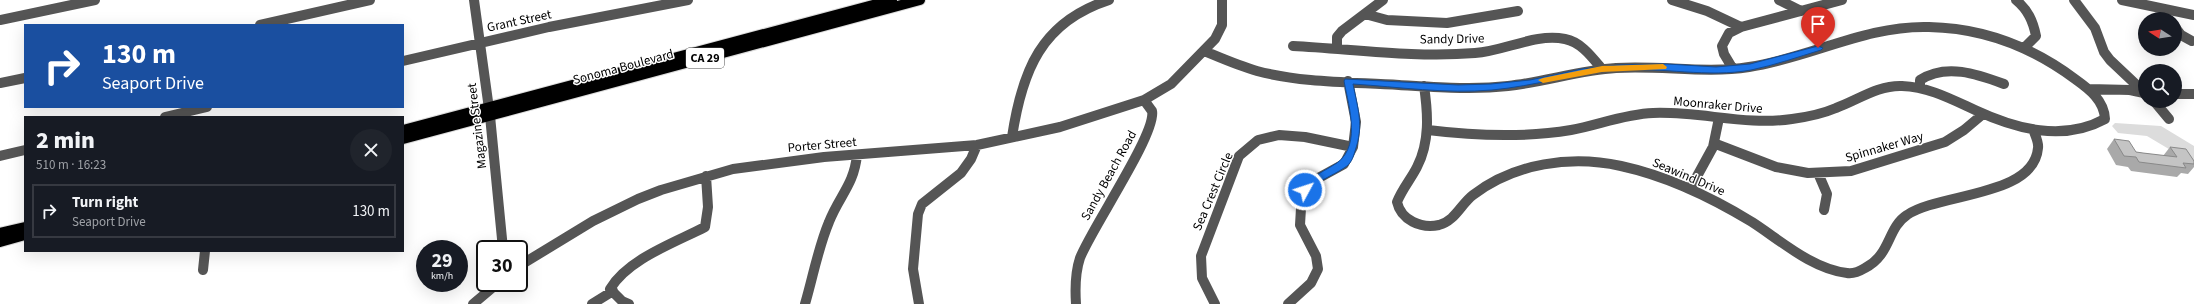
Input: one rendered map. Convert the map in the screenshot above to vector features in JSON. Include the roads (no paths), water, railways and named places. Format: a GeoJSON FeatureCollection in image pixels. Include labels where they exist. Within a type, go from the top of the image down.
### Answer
{"type":"FeatureCollection","features":[{"type":"Feature","properties":{"kind":"main road","name":"Sonoma Boulevard"},"geometry":{"type":"LineString","coordinates":[[404,139],[489,112],[892,0]]}},
{"type":"Feature","properties":{"kind":"main road","name":"Sonoma Boulevard"},"geometry":{"type":"LineString","coordinates":[[404,130],[489,112],[920,0]]}},
{"type":"Feature","properties":{"kind":"main road"},"geometry":{"type":"LineString","coordinates":[[0,233],[24,227]]}},
{"type":"Feature","properties":{"kind":"main road"},"geometry":{"type":"LineString","coordinates":[[0,242],[24,235]]}},
{"type":"Feature","properties":{"kind":"street"},"geometry":{"type":"LineString","coordinates":[[0,20],[95,0]]}},
{"type":"Feature","properties":{"kind":"street"},"geometry":{"type":"LineString","coordinates":[[264,24],[370,0]]}},
{"type":"Feature","properties":{"kind":"street","name":"Magazine Street"},"geometry":{"type":"LineString","coordinates":[[474,0],[489,112],[502,240]]}},
{"type":"Feature","properties":{"kind":"street","name":"Grant Street"},"geometry":{"type":"LineString","coordinates":[[404,61],[549,27],[688,0]]}},
{"type":"Feature","properties":{"kind":"street"},"geometry":{"type":"LineString","coordinates":[[1012,137],[1018,105],[1034,58],[1064,21],[1085,8],[1109,0]]}},
{"type":"Feature","properties":{"kind":"street"},"geometry":{"type":"LineString","coordinates":[[1144,100],[1160,92],[1171,84],[1204,51],[1221,29],[1223,15],[1222,0]]}},
{"type":"Feature","properties":{"kind":"street"},"geometry":{"type":"LineString","coordinates":[[1337,48],[1337,37],[1342,31],[1383,0]]}},
{"type":"Feature","properties":{"kind":"street"},"geometry":{"type":"LineString","coordinates":[[1672,0],[1707,11],[1741,27]]}},
{"type":"Feature","properties":{"kind":"street"},"geometry":{"type":"LineString","coordinates":[[1779,0],[1801,12]]}},
{"type":"Feature","properties":{"kind":"street"},"geometry":{"type":"LineString","coordinates":[[1733,69],[1724,54],[1722,46],[1729,33],[1741,27],[1842,0]]}},
{"type":"Feature","properties":{"kind":"street"},"geometry":{"type":"LineString","coordinates":[[2016,0],[2028,11],[2035,24],[2036,36],[2025,47]]}},
{"type":"Feature","properties":{"kind":"street"},"geometry":{"type":"LineString","coordinates":[[2074,0],[2095,28],[2104,52],[2110,60],[2138,86]]}},
{"type":"Feature","properties":{"kind":"street"},"geometry":{"type":"LineString","coordinates":[[2122,0],[2160,12]]}},
{"type":"Feature","properties":{"kind":"street"},"geometry":{"type":"LineString","coordinates":[[1366,14],[1387,20],[1447,23],[1518,11]]}},
{"type":"Feature","properties":{"kind":"street"},"geometry":{"type":"LineString","coordinates":[[2182,15],[2194,15]]}},
{"type":"Feature","properties":{"kind":"street"},"geometry":{"type":"LineString","coordinates":[[1204,51],[1242,67],[1273,75],[1295,78],[1458,88],[1511,85],[1602,69],[1642,67],[1733,69],[1770,63],[1883,30],[1913,26],[1971,31],[2025,47],[2064,69],[2091,91],[2138,95]]}},
{"type":"Feature","properties":{"kind":"street"},"geometry":{"type":"LineString","coordinates":[[2182,36],[2192,41]]}},
{"type":"Feature","properties":{"kind":"street","name":"Sandy Drive"},"geometry":{"type":"LineString","coordinates":[[1293,46],[1434,53],[1471,53],[1513,46],[1549,37],[1575,42],[1585,49],[1602,69]]}},
{"type":"Feature","properties":{"kind":"street"},"geometry":{"type":"LineString","coordinates":[[1920,88],[1920,80],[1924,76],[1942,71],[1989,78],[2004,84]]}},
{"type":"Feature","properties":{"kind":"street"},"geometry":{"type":"LineString","coordinates":[[0,83],[24,78]]}},
{"type":"Feature","properties":{"kind":"street"},"geometry":{"type":"LineString","coordinates":[[1288,304],[1316,277],[1319,268],[1317,257],[1300,225],[1302,201],[1305,190],[1311,182],[1343,165],[1348,159],[1356,136],[1356,114],[1348,81]]}},
{"type":"Feature","properties":{"kind":"street","name":"Seawind Drive"},"geometry":{"type":"LineString","coordinates":[[1424,86],[1428,130],[1418,164],[1400,191],[1397,202],[1403,217],[1416,223],[1428,226],[1442,225],[1455,217],[1472,196],[1502,177],[1531,166],[1560,161],[1583,161],[1620,166],[1658,177],[1690,189],[1734,211],[1799,252],[1836,270],[1850,274],[1879,260],[1887,248],[1899,222],[1913,211],[1982,192],[2012,180],[2024,172],[2034,161],[2038,148],[2033,129]]}},
{"type":"Feature","properties":{"kind":"street","name":"Moonraker Drive"},"geometry":{"type":"LineString","coordinates":[[1428,130],[1474,134],[1535,135],[1602,124],[1640,114],[1682,113],[1745,121],[1786,120],[1836,108],[1879,88],[1897,86],[1920,88],[1953,98],[1983,114],[2033,129],[2054,131],[2086,130],[2105,119],[2106,113],[2091,91]]}},
{"type":"Feature","properties":{"kind":"street"},"geometry":{"type":"LineString","coordinates":[[2182,94],[2194,94]]}},
{"type":"Feature","properties":{"kind":"street","name":"Porter Street"},"geometry":{"type":"LineString","coordinates":[[528,260],[587,224],[618,208],[661,190],[706,176],[733,169],[767,164],[977,145],[1060,127],[1144,100]]}},
{"type":"Feature","properties":{"kind":"street","name":"Sandy Beach Road"},"geometry":{"type":"LineString","coordinates":[[1076,304],[1076,276],[1080,260],[1091,235],[1140,151],[1152,122],[1153,113],[1149,105],[1144,100]]}},
{"type":"Feature","properties":{"kind":"street"},"geometry":{"type":"LineString","coordinates":[[169,116],[203,108]]}},
{"type":"Feature","properties":{"kind":"street"},"geometry":{"type":"LineString","coordinates":[[2160,108],[2170,119]]}},
{"type":"Feature","properties":{"kind":"street","name":"Spinnaker Way"},"geometry":{"type":"LineString","coordinates":[[1716,144],[1776,167],[1818,173],[1851,172],[1945,142],[1964,130],[1983,114]]}},
{"type":"Feature","properties":{"kind":"street"},"geometry":{"type":"LineString","coordinates":[[1690,189],[1716,144],[1719,136],[1719,118]]}},
{"type":"Feature","properties":{"kind":"street","name":"Sea Crest Circle"},"geometry":{"type":"LineString","coordinates":[[1215,304],[1202,278],[1201,256],[1239,156],[1248,146],[1258,140],[1283,136],[1353,147]]}},
{"type":"Feature","properties":{"kind":"street"},"geometry":{"type":"LineString","coordinates":[[919,304],[913,269],[918,214],[922,204],[961,173],[971,159],[977,145]]}},
{"type":"Feature","properties":{"kind":"street"},"geometry":{"type":"LineString","coordinates":[[0,156],[24,150]]}},
{"type":"Feature","properties":{"kind":"street"},"geometry":{"type":"LineString","coordinates":[[805,304],[820,244],[831,214],[850,187],[856,171],[857,155]]}},
{"type":"Feature","properties":{"kind":"street"},"geometry":{"type":"LineString","coordinates":[[1818,173],[1827,194],[1824,210]]}},
{"type":"Feature","properties":{"kind":"street"},"geometry":{"type":"LineString","coordinates":[[628,304],[622,301],[610,289],[616,277],[637,262],[705,227],[708,207],[706,176]]}},
{"type":"Feature","properties":{"kind":"street"},"geometry":{"type":"LineString","coordinates":[[203,270],[205,252]]}},
{"type":"Feature","properties":{"kind":"street"},"geometry":{"type":"LineString","coordinates":[[592,304],[612,291]]}},
{"type":"Feature","properties":{"kind":"street"},"geometry":{"type":"LineString","coordinates":[[473,304],[487,292]]}}]}
